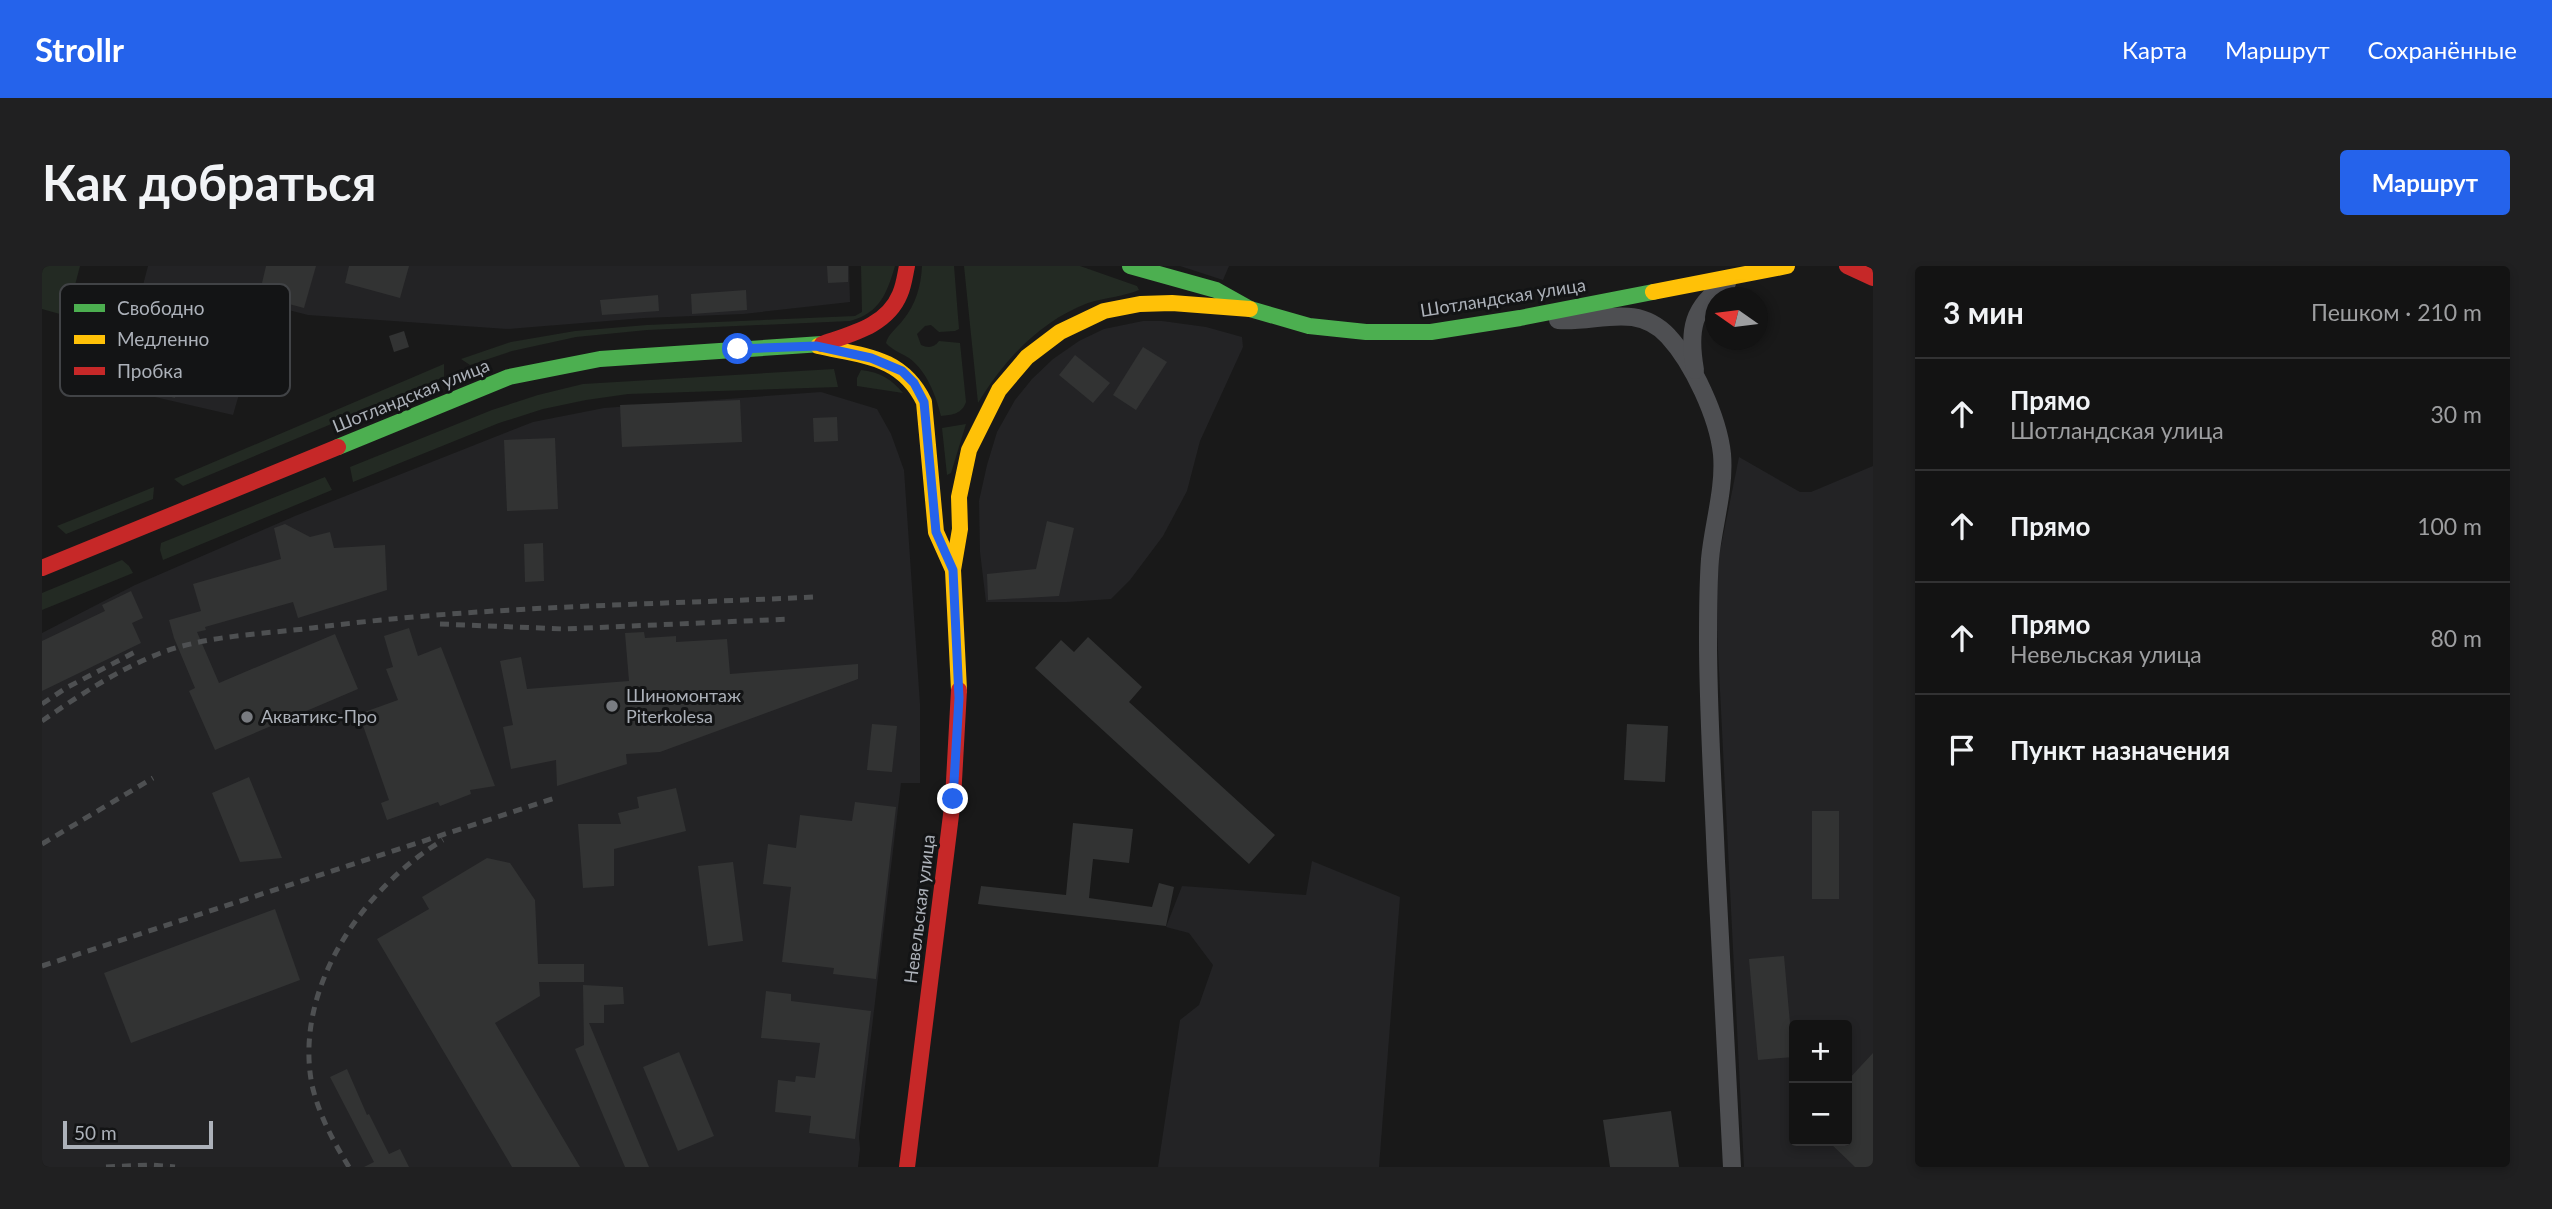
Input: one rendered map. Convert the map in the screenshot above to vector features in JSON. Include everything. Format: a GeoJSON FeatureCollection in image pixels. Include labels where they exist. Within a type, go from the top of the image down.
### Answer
{"type":"FeatureCollection","features":[{"type":"Feature","properties":{"kind":"street"},"geometry":{"type":"LineString","coordinates":[[816,346],[865,330],[886,315],[900,295],[907,266]]}},
{"type":"Feature","properties":{"kind":"street"},"geometry":{"type":"LineString","coordinates":[[1130,266],[1216,290],[1250,309]]}},
{"type":"Feature","properties":{"kind":"street","name":"Шотландская улица"},"geometry":{"type":"LineString","coordinates":[[1250,309],[1309,326],[1366,332],[1432,332],[1520,318],[1765,268],[1787,266]]}},
{"type":"Feature","properties":{"kind":"street"},"geometry":{"type":"LineString","coordinates":[[1847,266],[1873,278]]}},
{"type":"Feature","properties":{"kind":"street"},"geometry":{"type":"LineString","coordinates":[[1696,377],[1692,327],[1697,312],[1714,292],[1739,275]]}},
{"type":"Feature","properties":{"kind":"street"},"geometry":{"type":"LineString","coordinates":[[953,570],[960,529],[959,497],[969,450],[999,390],[1027,357],[1060,332],[1104,312],[1140,304],[1172,303],[1250,309]]}},
{"type":"Feature","properties":{"kind":"street"},"geometry":{"type":"LineString","coordinates":[[1520,318],[1580,322],[1632,315],[1646,320],[1666,334],[1696,377],[1718,429],[1722,456],[1710,559],[1708,638],[1714,820],[1732,1167]]}},
{"type":"Feature","properties":{"kind":"street"},"geometry":{"type":"LineString","coordinates":[[816,346],[889,364],[902,371],[914,383],[924,402],[936,532],[953,570]]}},
{"type":"Feature","properties":{"kind":"street","name":"Шотландская улица"},"geometry":{"type":"LineString","coordinates":[[42,568],[509,377],[614,358],[816,346]]}},
{"type":"Feature","properties":{"kind":"street","name":"Невельская улица"},"geometry":{"type":"LineString","coordinates":[[907,1167],[953,799],[959,698],[953,570]]}},
{"type":"Feature","properties":{"kind":"shaded area"},"geometry":{"type":"Polygon","coordinates":[[[42,266],[80,266],[75,284],[60,284],[60,314],[42,309],[42,266]]]}},
{"type":"Feature","properties":{"kind":"shaded area"},"geometry":{"type":"Polygon","coordinates":[[[148,266],[849,266],[850,302],[743,314],[644,318],[507,329],[308,315],[290,310],[290,284],[143,284],[148,266]]]}},
{"type":"Feature","properties":{"kind":"shaded area"},"geometry":{"type":"Polygon","coordinates":[[[861,266],[895,266],[881,301],[869,313],[850,321],[647,330],[576,337],[512,351],[470,365],[461,359],[511,342],[575,331],[647,325],[855,316],[862,312],[861,266]]]}},
{"type":"Feature","properties":{"kind":"shaded area"},"geometry":{"type":"Polygon","coordinates":[[[922,266],[954,266],[959,329],[939,332],[931,325],[925,326],[917,334],[921,345],[926,347],[939,341],[960,343],[966,402],[959,411],[949,415],[941,416],[926,377],[915,363],[886,343],[908,314],[919,288],[922,266]]]}},
{"type":"Feature","properties":{"kind":"shaded area"},"geometry":{"type":"Polygon","coordinates":[[[964,266],[1080,266],[1137,286],[1139,290],[1088,303],[1054,320],[1012,357],[978,403],[964,266]]]}},
{"type":"Feature","properties":{"kind":"shaded area"},"geometry":{"type":"Polygon","coordinates":[[[1180,266],[1229,266],[1223,280],[1180,266]]]}},
{"type":"Feature","properties":{"kind":"shaded area"},"geometry":{"type":"Polygon","coordinates":[[[1143,321],[1206,327],[1242,337],[1243,347],[1200,441],[1187,491],[1163,536],[1130,580],[1111,599],[986,602],[980,552],[979,501],[997,432],[1015,400],[1053,359],[1079,341],[1104,329],[1143,321]]]}},
{"type":"Feature","properties":{"kind":"shaded area"},"geometry":{"type":"Polygon","coordinates":[[[444,364],[444,377],[183,486],[174,479],[444,364]]]}},
{"type":"Feature","properties":{"kind":"shaded area"},"geometry":{"type":"Polygon","coordinates":[[[834,369],[838,387],[628,394],[543,409],[499,423],[353,482],[350,467],[492,410],[583,384],[834,369]]]}},
{"type":"Feature","properties":{"kind":"shaded area"},"geometry":{"type":"Polygon","coordinates":[[[861,370],[885,377],[903,393],[857,386],[861,370]]]}},
{"type":"Feature","properties":{"kind":"shaded area"},"geometry":{"type":"Polygon","coordinates":[[[821,392],[877,409],[891,434],[904,470],[920,704],[920,783],[901,783],[859,1137],[858,1167],[42,1167],[42,633],[135,585],[295,516],[533,422],[604,408],[821,392]]]}},
{"type":"Feature","properties":{"kind":"shaded area"},"geometry":{"type":"Polygon","coordinates":[[[151,396],[238,396],[233,415],[151,396]]]}},
{"type":"Feature","properties":{"kind":"shaded area"},"geometry":{"type":"Polygon","coordinates":[[[966,424],[951,473],[947,475],[942,428],[966,424]]]}},
{"type":"Feature","properties":{"kind":"shaded area"},"geometry":{"type":"Polygon","coordinates":[[[1739,457],[1800,492],[1811,492],[1873,466],[1873,1167],[1744,1167],[1716,611],[1719,556],[1739,457]]]}},
{"type":"Feature","properties":{"kind":"shaded area"},"geometry":{"type":"Polygon","coordinates":[[[325,477],[332,490],[163,560],[161,543],[325,477]]]}},
{"type":"Feature","properties":{"kind":"shaded area"},"geometry":{"type":"Polygon","coordinates":[[[154,487],[153,499],[66,534],[57,526],[154,487]]]}},
{"type":"Feature","properties":{"kind":"shaded area"},"geometry":{"type":"Polygon","coordinates":[[[122,560],[133,573],[42,610],[42,593],[122,560]]]}},
{"type":"Feature","properties":{"kind":"shaded area"},"geometry":{"type":"Polygon","coordinates":[[[1312,861],[1400,897],[1379,1167],[1158,1167],[1180,1020],[1199,1005],[1213,965],[1189,933],[1166,927],[1182,886],[1306,895],[1312,861]]]}},
{"type":"Feature","properties":{"kind":"building"},"geometry":{"type":"Polygon","coordinates":[[[266,266],[316,266],[304,308],[290,304],[290,284],[262,284],[266,266]]]}},
{"type":"Feature","properties":{"kind":"building"},"geometry":{"type":"Polygon","coordinates":[[[349,266],[409,266],[400,298],[345,283],[349,266]]]}},
{"type":"Feature","properties":{"kind":"building"},"geometry":{"type":"Polygon","coordinates":[[[827,266],[848,266],[848,282],[828,283],[827,266]]]}},
{"type":"Feature","properties":{"kind":"building"},"geometry":{"type":"Polygon","coordinates":[[[746,290],[747,310],[692,314],[691,294],[746,290]]]}},
{"type":"Feature","properties":{"kind":"building"},"geometry":{"type":"Polygon","coordinates":[[[658,295],[659,311],[602,315],[600,300],[658,295]]]}},
{"type":"Feature","properties":{"kind":"building"},"geometry":{"type":"Polygon","coordinates":[[[404,331],[409,347],[394,352],[389,336],[404,331]]]}},
{"type":"Feature","properties":{"kind":"building"},"geometry":{"type":"Polygon","coordinates":[[[1143,347],[1167,362],[1136,410],[1113,395],[1143,347]]]}},
{"type":"Feature","properties":{"kind":"building"},"geometry":{"type":"Polygon","coordinates":[[[1075,355],[1110,383],[1093,403],[1059,375],[1075,355]]]}},
{"type":"Feature","properties":{"kind":"building"},"geometry":{"type":"Polygon","coordinates":[[[740,400],[742,442],[622,447],[620,405],[740,400]]]}},
{"type":"Feature","properties":{"kind":"building"},"geometry":{"type":"Polygon","coordinates":[[[837,417],[838,441],[814,442],[813,418],[837,417]]]}},
{"type":"Feature","properties":{"kind":"building"},"geometry":{"type":"Polygon","coordinates":[[[555,438],[558,509],[507,511],[504,440],[555,438]]]}},
{"type":"Feature","properties":{"kind":"building"},"geometry":{"type":"Polygon","coordinates":[[[1047,521],[1074,528],[1059,596],[988,600],[987,574],[1036,569],[1047,521]]]}},
{"type":"Feature","properties":{"kind":"building"},"geometry":{"type":"Polygon","coordinates":[[[285,524],[310,537],[330,532],[334,548],[385,545],[387,590],[298,618],[293,602],[205,627],[206,630],[197,632],[219,683],[335,634],[358,689],[215,750],[189,691],[195,688],[169,620],[201,611],[193,584],[281,559],[274,528],[285,524]]]}},
{"type":"Feature","properties":{"kind":"building"},"geometry":{"type":"Polygon","coordinates":[[[543,543],[544,581],[525,582],[524,544],[543,543]]]}},
{"type":"Feature","properties":{"kind":"building"},"geometry":{"type":"Polygon","coordinates":[[[131,591],[143,618],[132,623],[141,643],[42,691],[42,641],[105,611],[102,605],[131,591]]]}},
{"type":"Feature","properties":{"kind":"building"},"geometry":{"type":"Polygon","coordinates":[[[409,628],[418,656],[441,647],[495,786],[470,790],[471,794],[440,806],[438,802],[387,820],[381,803],[389,800],[359,714],[398,700],[386,669],[393,667],[384,636],[409,628]]]}},
{"type":"Feature","properties":{"kind":"building"},"geometry":{"type":"Polygon","coordinates":[[[644,632],[645,638],[676,636],[676,642],[727,639],[730,674],[858,664],[858,679],[660,752],[626,754],[627,764],[557,786],[556,760],[511,769],[503,727],[513,725],[500,661],[521,657],[527,689],[629,681],[625,633],[644,632]]]}},
{"type":"Feature","properties":{"kind":"building"},"geometry":{"type":"Polygon","coordinates":[[[1088,637],[1142,687],[1129,702],[1275,835],[1249,864],[1035,668],[1061,640],[1074,652],[1088,637]]]}},
{"type":"Feature","properties":{"kind":"building"},"geometry":{"type":"Polygon","coordinates":[[[872,724],[897,726],[892,772],[867,770],[872,724]]]}},
{"type":"Feature","properties":{"kind":"building"},"geometry":{"type":"Polygon","coordinates":[[[1627,724],[1668,726],[1665,782],[1624,780],[1627,724]]]}},
{"type":"Feature","properties":{"kind":"building"},"geometry":{"type":"Polygon","coordinates":[[[249,777],[282,858],[240,862],[212,793],[249,777]]]}},
{"type":"Feature","properties":{"kind":"building"},"geometry":{"type":"Polygon","coordinates":[[[676,788],[686,831],[614,849],[614,886],[583,888],[578,824],[621,824],[618,813],[639,808],[637,797],[676,788]]]}},
{"type":"Feature","properties":{"kind":"building"},"geometry":{"type":"Polygon","coordinates":[[[855,802],[896,807],[876,979],[833,974],[834,968],[782,962],[791,887],[763,884],[768,844],[796,848],[800,815],[852,821],[855,802]]]}},
{"type":"Feature","properties":{"kind":"building"},"geometry":{"type":"Polygon","coordinates":[[[1812,811],[1839,811],[1839,899],[1812,899],[1812,811]]]}},
{"type":"Feature","properties":{"kind":"building"},"geometry":{"type":"Polygon","coordinates":[[[1073,823],[1133,829],[1129,863],[1093,859],[1089,898],[1152,907],[1159,883],[1174,887],[1166,926],[978,904],[981,886],[1066,895],[1073,823]]]}},
{"type":"Feature","properties":{"kind":"building"},"geometry":{"type":"Polygon","coordinates":[[[487,858],[510,863],[535,900],[538,964],[584,964],[584,982],[539,982],[540,996],[495,1023],[580,1167],[512,1167],[377,939],[429,909],[422,897],[487,858]]]}},
{"type":"Feature","properties":{"kind":"building"},"geometry":{"type":"Polygon","coordinates":[[[733,862],[743,941],[708,946],[698,866],[733,862]]]}},
{"type":"Feature","properties":{"kind":"building"},"geometry":{"type":"Polygon","coordinates":[[[275,909],[300,980],[131,1043],[104,973],[275,909]]]}},
{"type":"Feature","properties":{"kind":"building"},"geometry":{"type":"Polygon","coordinates":[[[1784,956],[1790,1020],[1789,1057],[1758,1060],[1749,959],[1784,956]]]}},
{"type":"Feature","properties":{"kind":"building"},"geometry":{"type":"Polygon","coordinates":[[[583,985],[623,987],[624,1004],[604,1005],[604,1023],[589,1023],[649,1167],[625,1167],[575,1049],[584,1045],[583,985]]]}},
{"type":"Feature","properties":{"kind":"building"},"geometry":{"type":"Polygon","coordinates":[[[766,991],[791,994],[791,1001],[871,1011],[855,1139],[809,1133],[811,1116],[775,1112],[778,1080],[795,1082],[796,1076],[815,1078],[820,1043],[761,1038],[766,991]]]}},
{"type":"Feature","properties":{"kind":"building"},"geometry":{"type":"Polygon","coordinates":[[[679,1052],[714,1136],[678,1151],[643,1067],[679,1052]]]}},
{"type":"Feature","properties":{"kind":"building"},"geometry":{"type":"Polygon","coordinates":[[[1873,1053],[1873,1167],[1855,1167],[1833,1146],[1852,1146],[1852,1076],[1873,1053]]]}},
{"type":"Feature","properties":{"kind":"building"},"geometry":{"type":"Polygon","coordinates":[[[347,1069],[367,1115],[369,1114],[389,1154],[400,1149],[409,1167],[364,1167],[374,1162],[330,1077],[347,1069]]]}},
{"type":"Feature","properties":{"kind":"building"},"geometry":{"type":"Polygon","coordinates":[[[1671,1111],[1679,1167],[1610,1167],[1603,1120],[1671,1111]]]}},
{"type":"Feature","properties":{"kind":"railway"},"geometry":{"type":"LineString","coordinates":[[42,721],[87,691],[134,665],[166,651],[220,638],[437,615],[815,597]]}},
{"type":"Feature","properties":{"kind":"railway"},"geometry":{"type":"LineString","coordinates":[[440,624],[564,629],[790,619]]}},
{"type":"Feature","properties":{"kind":"railway"},"geometry":{"type":"LineString","coordinates":[[42,704],[66,688],[137,651]]}},
{"type":"Feature","properties":{"kind":"railway"},"geometry":{"type":"LineString","coordinates":[[42,844],[153,778]]}},
{"type":"Feature","properties":{"kind":"railway"},"geometry":{"type":"LineString","coordinates":[[42,966],[555,798]]}},
{"type":"Feature","properties":{"kind":"railway"},"geometry":{"type":"LineString","coordinates":[[349,1167],[327,1128],[312,1085],[309,1049],[313,1012],[324,977],[341,944],[362,913],[387,884],[414,860],[443,840]]}},
{"type":"Feature","properties":{"kind":"railway"},"geometry":{"type":"LineString","coordinates":[[106,1167],[175,1167]]}},
{"type":"Feature","properties":{"kind":"traffic: fast"},"geometry":{"type":"LineString","coordinates":[[1130,266],[1216,290],[1250,309],[1309,326],[1366,332],[1431,332],[1653,292]]}},
{"type":"Feature","properties":{"kind":"traffic: fast"},"geometry":{"type":"LineString","coordinates":[[338,447],[509,377],[600,359],[822,344]]}},
{"type":"Feature","properties":{"kind":"traffic: slow"},"geometry":{"type":"LineString","coordinates":[[1653,292],[1787,266]]}},
{"type":"Feature","properties":{"kind":"traffic: slow"},"geometry":{"type":"LineString","coordinates":[[959,690],[953,570],[960,529],[959,497],[969,450],[999,390],[1027,357],[1060,332],[1104,311],[1140,304],[1172,303],[1250,309]]}},
{"type":"Feature","properties":{"kind":"traffic: slow"},"geometry":{"type":"LineString","coordinates":[[818,346],[880,360],[904,375],[915,387],[924,402],[936,532],[953,570]]}},
{"type":"Feature","properties":{"kind":"traffic: jam"},"geometry":{"type":"LineString","coordinates":[[822,344],[867,327],[886,314],[900,294],[907,266]]}},
{"type":"Feature","properties":{"kind":"traffic: jam"},"geometry":{"type":"LineString","coordinates":[[1847,266],[1873,278]]}},
{"type":"Feature","properties":{"kind":"traffic: jam"},"geometry":{"type":"LineString","coordinates":[[42,568],[338,447]]}},
{"type":"Feature","properties":{"kind":"traffic: jam"},"geometry":{"type":"LineString","coordinates":[[907,1167],[953,799],[959,690]]}},
{"type":"Feature","properties":{"kind":"place","name":"Шиномонтаж Piterkolesa"},"geometry":{"type":"Point","coordinates":[612,706]}},
{"type":"Feature","properties":{"kind":"place","name":"Акватикс-Про"},"geometry":{"type":"Point","coordinates":[247,717]}},
{"type":"Feature","properties":{"kind":"route"},"geometry":{"type":"LineString","coordinates":[[738,349],[816,346],[871,358],[902,371],[914,383],[924,402],[936,532],[953,570],[959,698],[953,799]]}}]}
